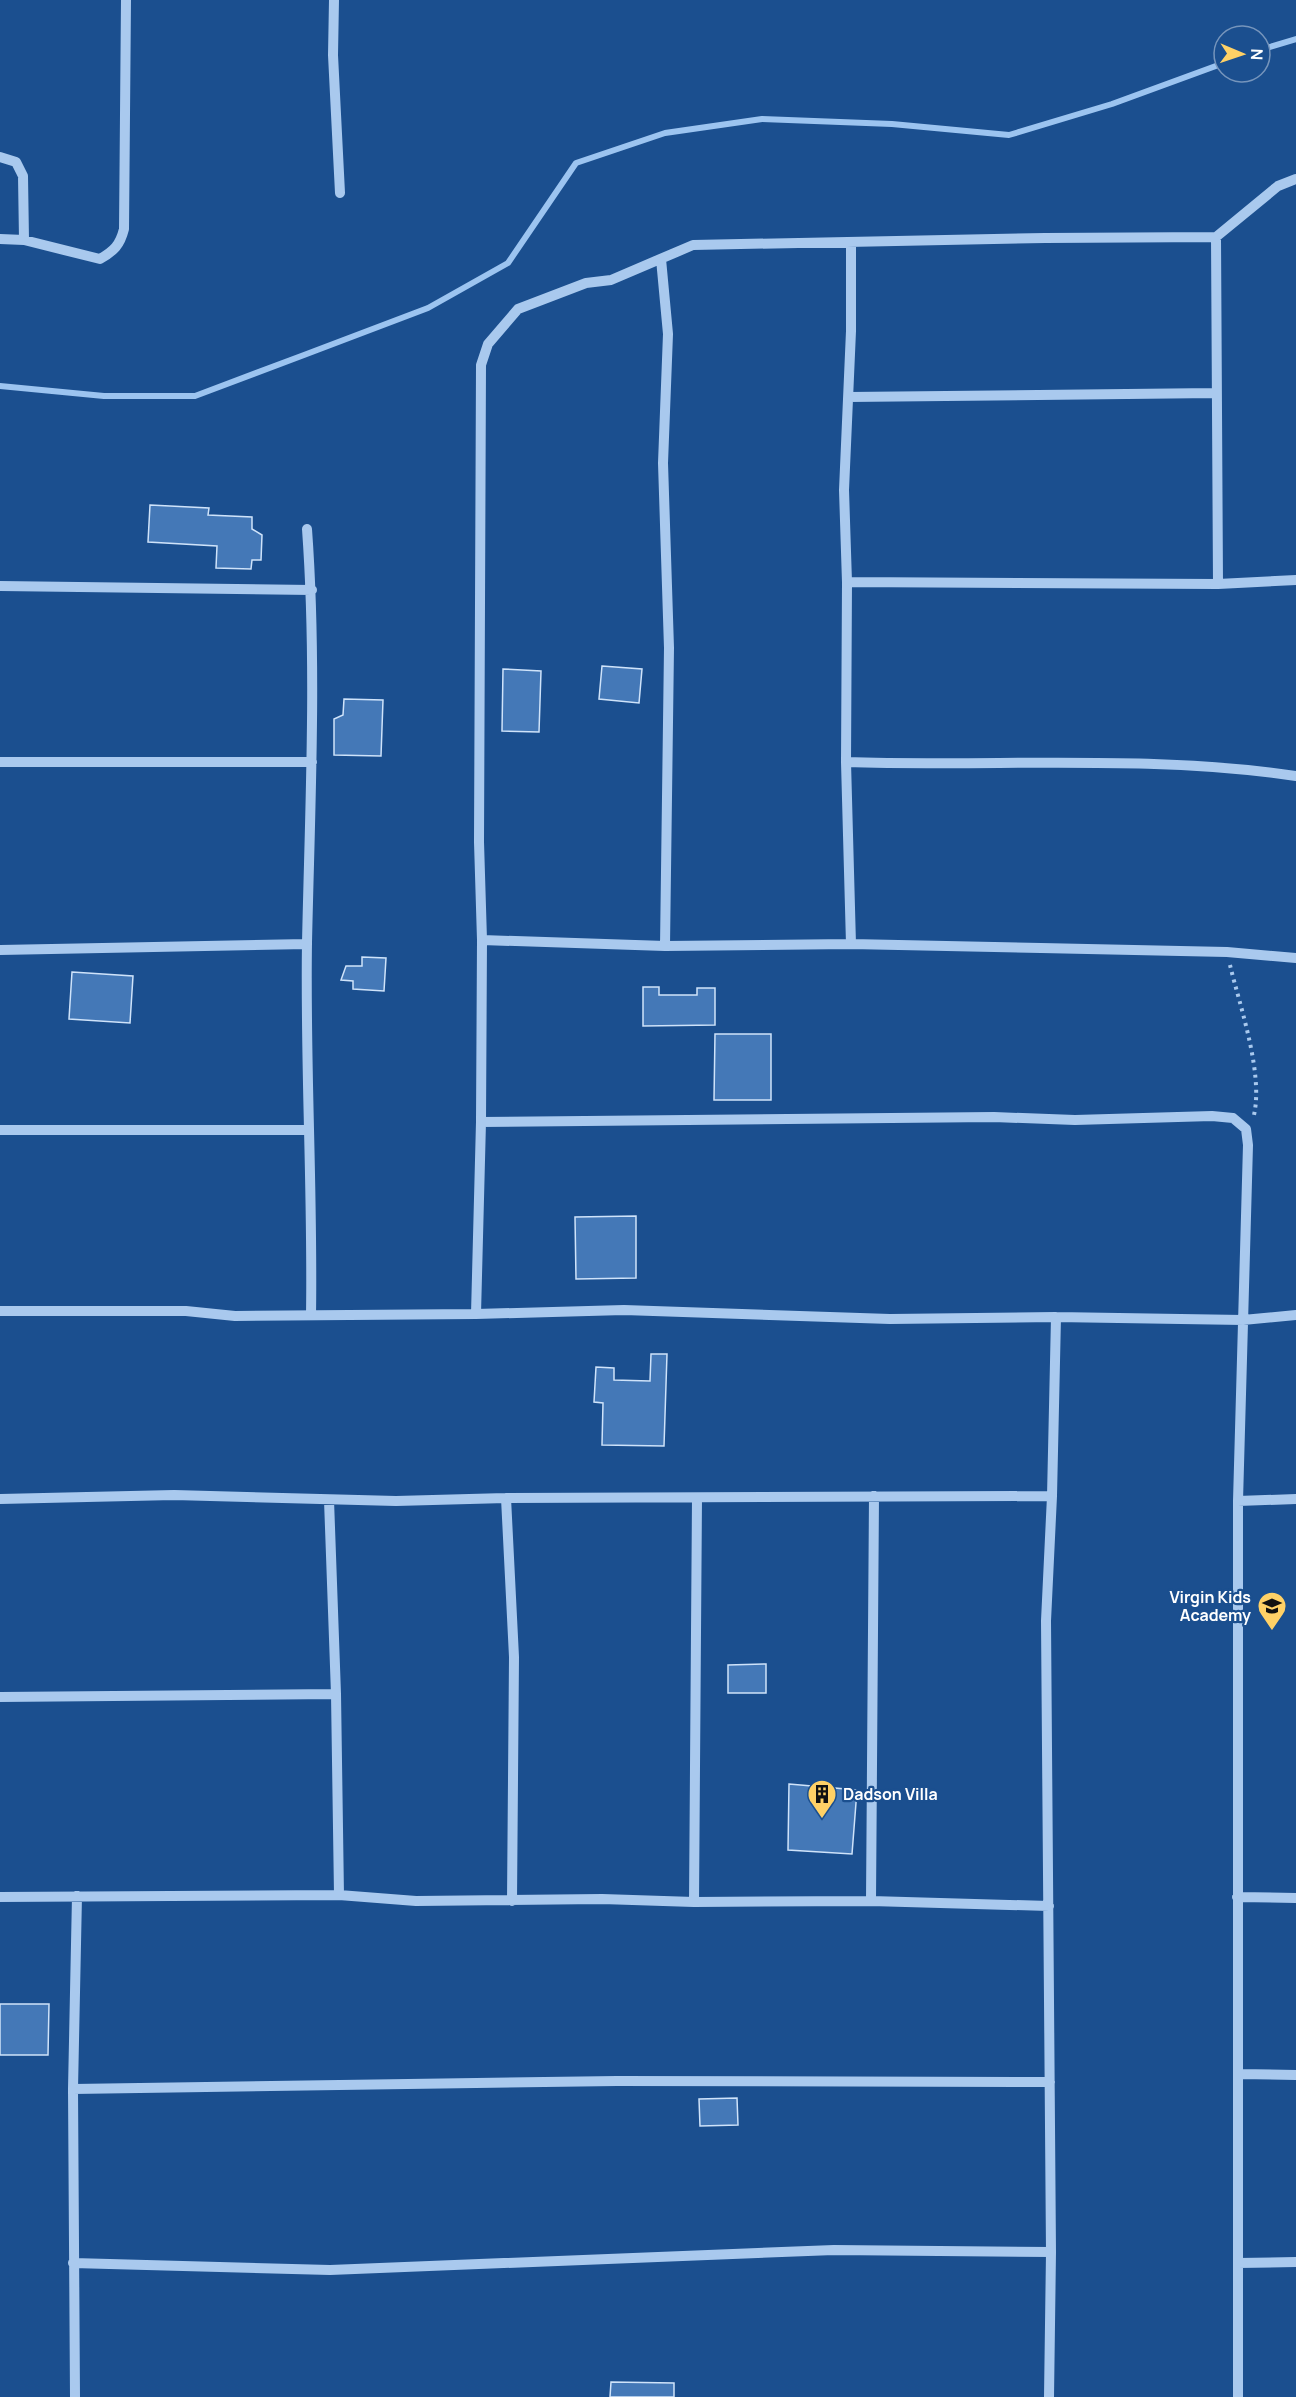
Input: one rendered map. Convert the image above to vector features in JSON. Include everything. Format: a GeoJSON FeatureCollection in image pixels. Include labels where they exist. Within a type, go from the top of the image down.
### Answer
{"type":"FeatureCollection","features":[{"type":"Feature","properties":{"kind":"street"},"geometry":{"type":"LineString","coordinates":[[0,239],[24,240],[100,259],[113,252],[120,242],[124,229],[126,0]]}},
{"type":"Feature","properties":{"kind":"street"},"geometry":{"type":"LineString","coordinates":[[334,0],[333,55],[340,193]]}},
{"type":"Feature","properties":{"kind":"street"},"geometry":{"type":"LineString","coordinates":[[0,157],[16,162],[23,176],[24,240]]}},
{"type":"Feature","properties":{"kind":"street"},"geometry":{"type":"LineString","coordinates":[[476,1314],[481,1122],[482,940],[479,842],[480,365],[488,344],[518,309],[586,283],[611,280],[693,244],[1216,237],[1278,186],[1296,179]]}},
{"type":"Feature","properties":{"kind":"street"},"geometry":{"type":"LineString","coordinates":[[1216,237],[1215,393],[1218,584]]}},
{"type":"Feature","properties":{"kind":"street"},"geometry":{"type":"LineString","coordinates":[[851,243],[849,397],[844,490],[847,582],[846,762],[852,944]]}},
{"type":"Feature","properties":{"kind":"street"},"geometry":{"type":"LineString","coordinates":[[661,259],[668,334],[663,463],[669,648],[665,946]]}},
{"type":"Feature","properties":{"kind":"street"},"geometry":{"type":"LineString","coordinates":[[849,397],[1215,393]]}},
{"type":"Feature","properties":{"kind":"street"},"geometry":{"type":"LineString","coordinates":[[308,529],[312,590],[312,762],[307,944],[308,1130],[312,1230],[311,1315]]}},
{"type":"Feature","properties":{"kind":"street"},"geometry":{"type":"LineString","coordinates":[[847,582],[1218,584],[1296,580]]}},
{"type":"Feature","properties":{"kind":"street"},"geometry":{"type":"LineString","coordinates":[[0,586],[312,590]]}},
{"type":"Feature","properties":{"kind":"street"},"geometry":{"type":"LineString","coordinates":[[0,762],[312,762]]}},
{"type":"Feature","properties":{"kind":"street"},"geometry":{"type":"LineString","coordinates":[[846,762],[927,765],[1150,762],[1242,768],[1296,776]]}},
{"type":"Feature","properties":{"kind":"street"},"geometry":{"type":"LineString","coordinates":[[482,940],[665,946],[852,944],[1227,952],[1296,958]]}},
{"type":"Feature","properties":{"kind":"street"},"geometry":{"type":"LineString","coordinates":[[0,950],[307,944]]}},
{"type":"Feature","properties":{"kind":"street"},"geometry":{"type":"LineString","coordinates":[[481,1122],[994,1117],[1075,1120],[1212,1116],[1233,1118],[1246,1129],[1248,1145],[1238,1501],[1238,2397]]}},
{"type":"Feature","properties":{"kind":"street"},"geometry":{"type":"LineString","coordinates":[[0,1130],[308,1130]]}},
{"type":"Feature","properties":{"kind":"street"},"geometry":{"type":"LineString","coordinates":[[0,1311],[186,1311],[235,1316],[624,1310],[890,1318],[1056,1317],[1243,1320],[1296,1315]]}},
{"type":"Feature","properties":{"kind":"street"},"geometry":{"type":"LineString","coordinates":[[1049,2397],[1051,2252],[1046,1621],[1052,1496],[1056,1317]]}},
{"type":"Feature","properties":{"kind":"street"},"geometry":{"type":"LineString","coordinates":[[0,1499],[174,1495],[396,1501],[506,1498],[1052,1496]]}},
{"type":"Feature","properties":{"kind":"street"},"geometry":{"type":"LineString","coordinates":[[871,1901],[874,1496]]}},
{"type":"Feature","properties":{"kind":"street"},"geometry":{"type":"LineString","coordinates":[[694,1902],[697,1497]]}},
{"type":"Feature","properties":{"kind":"street"},"geometry":{"type":"LineString","coordinates":[[506,1498],[514,1657],[513,1901]]}},
{"type":"Feature","properties":{"kind":"street"},"geometry":{"type":"LineString","coordinates":[[1238,1501],[1296,1499]]}},
{"type":"Feature","properties":{"kind":"street"},"geometry":{"type":"LineString","coordinates":[[329,1500],[336,1694],[339,1895]]}},
{"type":"Feature","properties":{"kind":"street"},"geometry":{"type":"LineString","coordinates":[[0,1697],[336,1694]]}},
{"type":"Feature","properties":{"kind":"street"},"geometry":{"type":"LineString","coordinates":[[0,1897],[339,1895],[416,1901],[602,1899],[694,1902],[871,1901],[1049,1906]]}},
{"type":"Feature","properties":{"kind":"street"},"geometry":{"type":"LineString","coordinates":[[75,2397],[73,2089],[77,1896]]}},
{"type":"Feature","properties":{"kind":"street"},"geometry":{"type":"LineString","coordinates":[[1237,1897],[1296,1898]]}},
{"type":"Feature","properties":{"kind":"street"},"geometry":{"type":"LineString","coordinates":[[1238,2074],[1296,2075]]}},
{"type":"Feature","properties":{"kind":"street"},"geometry":{"type":"LineString","coordinates":[[73,2089],[617,2081],[1050,2082]]}},
{"type":"Feature","properties":{"kind":"street"},"geometry":{"type":"LineString","coordinates":[[73,2263],[330,2270],[834,2250],[1051,2252]]}},
{"type":"Feature","properties":{"kind":"street"},"geometry":{"type":"LineString","coordinates":[[1238,2263],[1296,2262]]}},
{"type":"Feature","properties":{"kind":"path"},"geometry":{"type":"LineString","coordinates":[[1227,952],[1256,1082],[1257,1100],[1254,1118],[1246,1129]]}},
{"type":"Feature","properties":{"kind":"building"},"geometry":{"type":"Polygon","coordinates":[[[150,505],[209,508],[208,515],[252,517],[252,529],[262,535],[261,560],[252,560],[251,569],[216,568],[217,546],[148,542],[150,505]]]}},
{"type":"Feature","properties":{"kind":"building"},"geometry":{"type":"Polygon","coordinates":[[[602,666],[642,669],[639,703],[599,699],[602,666]]]}},
{"type":"Feature","properties":{"kind":"building"},"geometry":{"type":"Polygon","coordinates":[[[503,669],[541,671],[539,732],[502,731],[503,669]]]}},
{"type":"Feature","properties":{"kind":"building"},"geometry":{"type":"Polygon","coordinates":[[[344,699],[383,700],[381,756],[334,755],[334,719],[343,715],[344,699]]]}},
{"type":"Feature","properties":{"kind":"building"},"geometry":{"type":"Polygon","coordinates":[[[362,957],[386,958],[384,991],[353,989],[353,981],[341,980],[346,966],[362,966],[362,957]]]}},
{"type":"Feature","properties":{"kind":"building"},"geometry":{"type":"Polygon","coordinates":[[[72,972],[133,976],[130,1023],[69,1019],[72,972]]]}},
{"type":"Feature","properties":{"kind":"building"},"geometry":{"type":"Polygon","coordinates":[[[643,987],[659,987],[659,995],[697,995],[697,988],[715,988],[715,1025],[643,1026],[643,987]]]}},
{"type":"Feature","properties":{"kind":"building"},"geometry":{"type":"Polygon","coordinates":[[[715,1034],[771,1034],[771,1100],[714,1100],[715,1034]]]}},
{"type":"Feature","properties":{"kind":"building"},"geometry":{"type":"Polygon","coordinates":[[[636,1216],[636,1278],[576,1279],[575,1217],[636,1216]]]}},
{"type":"Feature","properties":{"kind":"building"},"geometry":{"type":"Polygon","coordinates":[[[651,1354],[667,1354],[664,1446],[602,1445],[603,1403],[594,1402],[596,1367],[614,1368],[614,1380],[650,1381],[651,1354]]]}},
{"type":"Feature","properties":{"kind":"building"},"geometry":{"type":"Polygon","coordinates":[[[766,1664],[766,1693],[728,1693],[728,1665],[766,1664]]]}},
{"type":"Feature","properties":{"kind":"building","name":"Dadson Villa"},"geometry":{"type":"Polygon","coordinates":[[[789,1784],[857,1790],[852,1854],[788,1850],[789,1784]]]}},
{"type":"Feature","properties":{"kind":"building"},"geometry":{"type":"Polygon","coordinates":[[[0,2004],[49,2004],[48,2055],[0,2055],[0,2004]]]}},
{"type":"Feature","properties":{"kind":"building"},"geometry":{"type":"Polygon","coordinates":[[[737,2098],[738,2125],[700,2126],[699,2099],[737,2098]]]}},
{"type":"Feature","properties":{"kind":"building"},"geometry":{"type":"Polygon","coordinates":[[[611,2382],[674,2383],[674,2397],[610,2397],[611,2382]]]}},
{"type":"Feature","properties":{"kind":"waterway"},"geometry":{"type":"LineString","coordinates":[[1272,46],[1296,39]]}},
{"type":"Feature","properties":{"kind":"waterway"},"geometry":{"type":"LineString","coordinates":[[0,386],[104,396],[195,396],[428,308],[508,263],[576,163],[665,133],[762,119],[892,124],[1009,135],[1112,104],[1212,67]]}},
{"type":"Feature","properties":{"kind":"place","name":"Virgin Kids Academy"},"geometry":{"type":"Point","coordinates":[1272,1632]}},
{"type":"Feature","properties":{"kind":"place","name":"Dadson Villa"},"geometry":{"type":"Point","coordinates":[822,1820]}}]}
